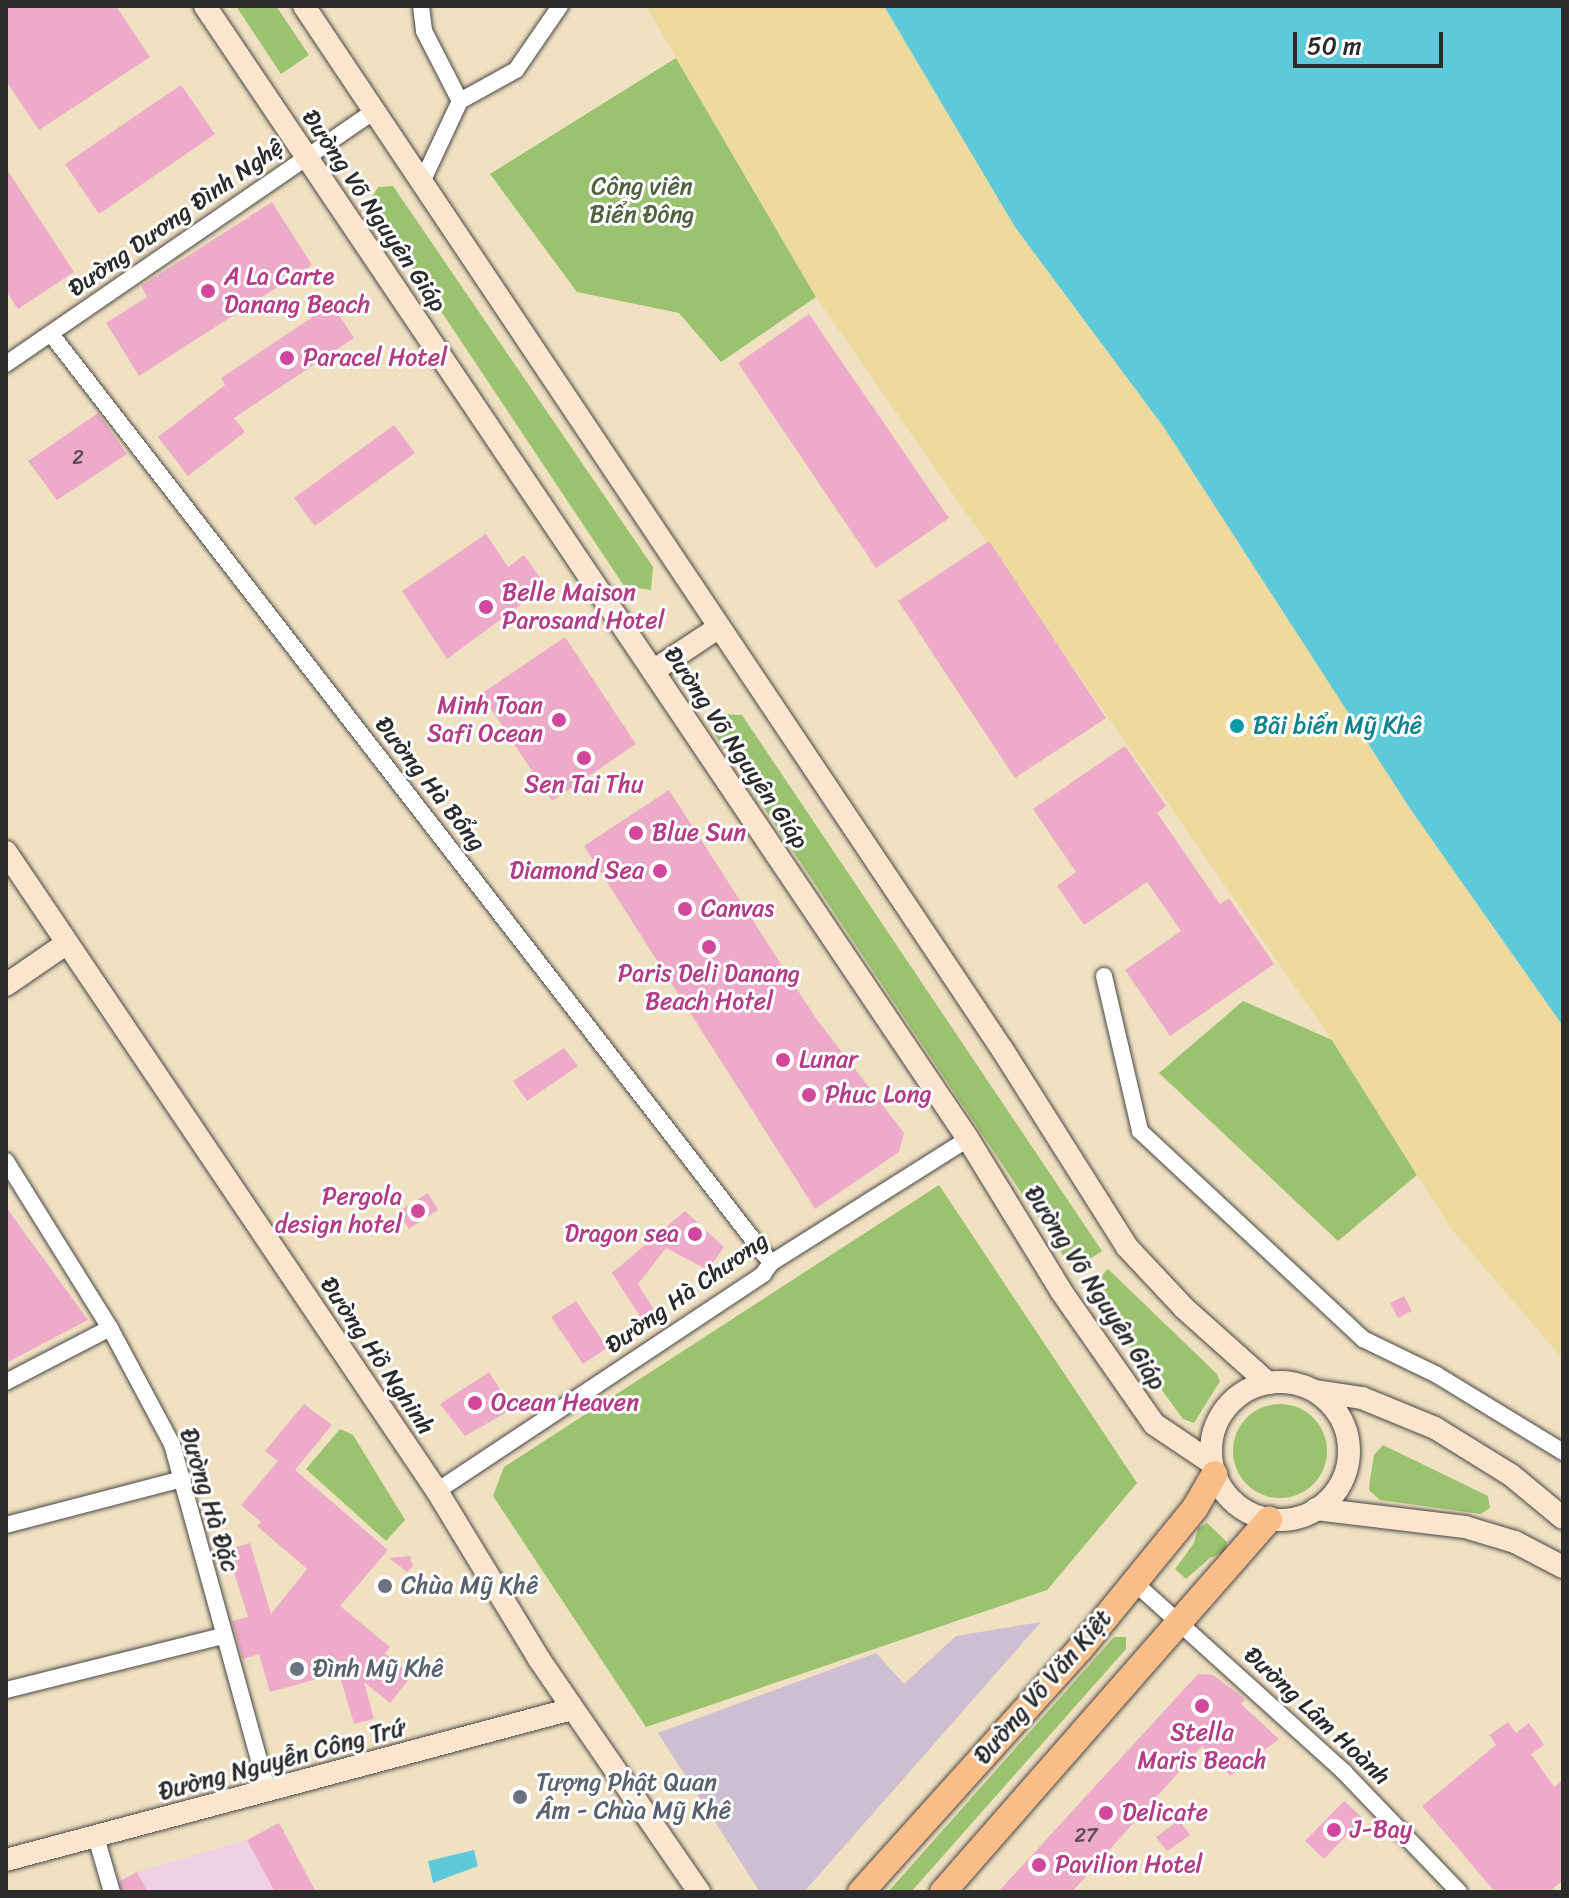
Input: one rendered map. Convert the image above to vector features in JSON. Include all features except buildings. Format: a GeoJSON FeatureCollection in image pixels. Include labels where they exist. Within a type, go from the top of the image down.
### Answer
{"type":"FeatureCollection","features":[{"type":"Feature","properties":{"kind":"main road","name":"Đường Võ Nguyên Giáp"},"geometry":{"type":"LineString","coordinates":[[205,6],[968,1139],[1061,1291],[1154,1424],[1214,1469]]}},
{"type":"Feature","properties":{"kind":"main road","name":"Đường Võ Nguyên Giáp"},"geometry":{"type":"LineString","coordinates":[[304,6],[1002,1049],[1127,1247],[1184,1308],[1268,1383]]}},
{"type":"Feature","properties":{"kind":"main road"},"geometry":{"type":"LineString","coordinates":[[653,671],[718,628]]}},
{"type":"Feature","properties":{"kind":"main road","name":"Đường Hồ Nghinh"},"geometry":{"type":"LineString","coordinates":[[6,852],[437,1491],[572,1709],[699,1892]]}},
{"type":"Feature","properties":{"kind":"main road"},"geometry":{"type":"LineString","coordinates":[[6,985],[67,943]]}},
{"type":"Feature","properties":{"kind":"main road"},"geometry":{"type":"LineString","coordinates":[[1315,1391],[1338,1412],[1349,1454],[1342,1482],[1316,1509],[1288,1519],[1269,1519],[1236,1504],[1214,1469],[1218,1421],[1239,1397],[1268,1383],[1362,1398],[1435,1428],[1511,1475],[1563,1518]]}},
{"type":"Feature","properties":{"kind":"main road","name":"Đường Võ Văn Kiệt"},"geometry":{"type":"LineString","coordinates":[[861,1892],[1135,1583],[1195,1508],[1214,1469]]}},
{"type":"Feature","properties":{"kind":"main road"},"geometry":{"type":"LineString","coordinates":[[1316,1509],[1465,1527],[1515,1542],[1563,1567]]}},
{"type":"Feature","properties":{"kind":"main road"},"geometry":{"type":"LineString","coordinates":[[943,1892],[1269,1519]]}},
{"type":"Feature","properties":{"kind":"main road","name":"Đường Nguyễn Công Trứ"},"geometry":{"type":"LineString","coordinates":[[6,1860],[572,1709]]}},
{"type":"Feature","properties":{"kind":"street"},"geometry":{"type":"LineString","coordinates":[[421,6],[424,31],[460,101]]}},
{"type":"Feature","properties":{"kind":"street"},"geometry":{"type":"LineString","coordinates":[[422,182],[460,101],[516,70],[560,6]]}},
{"type":"Feature","properties":{"kind":"street","name":"Đường Dương Đình Nghệ"},"geometry":{"type":"LineString","coordinates":[[6,364],[374,111]]}},
{"type":"Feature","properties":{"kind":"street","name":"Đường Hà Bổng"},"geometry":{"type":"LineString","coordinates":[[51,334],[769,1274]]}},
{"type":"Feature","properties":{"kind":"street"},"geometry":{"type":"LineString","coordinates":[[1104,976],[1140,1131],[1363,1339],[1437,1375],[1563,1452]]}},
{"type":"Feature","properties":{"kind":"street","name":"Đường Hà Chương"},"geometry":{"type":"LineString","coordinates":[[437,1491],[769,1274],[968,1139]]}},
{"type":"Feature","properties":{"kind":"street","name":"Đường Hà Đặc"},"geometry":{"type":"LineString","coordinates":[[6,1161],[11,1181],[110,1328],[172,1444],[268,1792]]}},
{"type":"Feature","properties":{"kind":"street"},"geometry":{"type":"LineString","coordinates":[[6,1382],[110,1328]]}},
{"type":"Feature","properties":{"kind":"street"},"geometry":{"type":"LineString","coordinates":[[6,1525],[183,1479]]}},
{"type":"Feature","properties":{"kind":"street","name":"Đường Lâm Hoành"},"geometry":{"type":"LineString","coordinates":[[1135,1583],[1407,1833],[1459,1892]]}},
{"type":"Feature","properties":{"kind":"street"},"geometry":{"type":"LineString","coordinates":[[6,1690],[223,1636]]}},
{"type":"Feature","properties":{"kind":"street"},"geometry":{"type":"LineString","coordinates":[[96,1837],[112,1892]]}},
{"type":"Feature","properties":{"kind":"shaded area"},"geometry":{"type":"Polygon","coordinates":[[[1041,1622],[804,1892],[760,1892],[658,1733],[876,1653],[904,1684],[956,1636],[1041,1622]]]}},
{"type":"Feature","properties":{"kind":"shaded area"},"geometry":{"type":"Polygon","coordinates":[[[279,1823],[316,1892],[114,1892],[112,1886],[137,1872],[247,1840],[279,1823]]]}},
{"type":"Feature","properties":{"kind":"green space"},"geometry":{"type":"Polygon","coordinates":[[[236,6],[276,6],[309,55],[281,74],[236,6]]]}},
{"type":"Feature","properties":{"kind":"green space","name":"Công viên Biển Đông"},"geometry":{"type":"Polygon","coordinates":[[[676,58],[816,297],[721,362],[679,313],[577,292],[490,174],[676,58]]]}},
{"type":"Feature","properties":{"kind":"green space"},"geometry":{"type":"Polygon","coordinates":[[[393,186],[653,567],[651,590],[624,586],[369,203],[378,187],[393,186]]]}},
{"type":"Feature","properties":{"kind":"green space"},"geometry":{"type":"Polygon","coordinates":[[[722,714],[742,715],[1102,1251],[1073,1270],[714,733],[722,714]]]}},
{"type":"Feature","properties":{"kind":"green space"},"geometry":{"type":"Polygon","coordinates":[[[1243,1001],[1332,1040],[1417,1175],[1338,1241],[1159,1073],[1243,1001]]]}},
{"type":"Feature","properties":{"kind":"green space"},"geometry":{"type":"Polygon","coordinates":[[[939,1185],[1137,1483],[1047,1590],[646,1727],[493,1496],[504,1467],[939,1185]]]}},
{"type":"Feature","properties":{"kind":"green space"},"geometry":{"type":"Polygon","coordinates":[[[1108,1269],[1217,1374],[1220,1381],[1194,1423],[1183,1419],[1088,1289],[1108,1269]]]}},
{"type":"Feature","properties":{"kind":"green space"},"geometry":{"type":"Polygon","coordinates":[[[1280,1404],[1298,1408],[1313,1418],[1323,1433],[1327,1451],[1323,1469],[1313,1484],[1298,1494],[1280,1498],[1262,1494],[1247,1484],[1237,1469],[1233,1451],[1237,1433],[1247,1418],[1262,1408],[1280,1404]]]}},
{"type":"Feature","properties":{"kind":"green space"},"geometry":{"type":"Polygon","coordinates":[[[340,1429],[353,1435],[405,1520],[386,1541],[306,1469],[340,1429]]]}},
{"type":"Feature","properties":{"kind":"green space"},"geometry":{"type":"Polygon","coordinates":[[[1383,1445],[1488,1496],[1490,1508],[1481,1514],[1380,1500],[1369,1490],[1374,1455],[1383,1445]]]}},
{"type":"Feature","properties":{"kind":"green space"},"geometry":{"type":"Polygon","coordinates":[[[1207,1523],[1227,1542],[1226,1551],[1210,1558],[1186,1579],[1175,1569],[1194,1543],[1198,1528],[1207,1523]]]}},
{"type":"Feature","properties":{"kind":"green space"},"geometry":{"type":"Polygon","coordinates":[[[1114,1637],[1126,1637],[1126,1649],[911,1892],[888,1892],[1114,1637]]]}},
{"type":"Feature","properties":{"kind":"sand","name":"Bãi biển Mỹ Khê"},"geometry":{"type":"Polygon","coordinates":[[[646,6],[884,6],[1015,227],[1165,429],[1411,810],[1563,1026],[1563,1359],[1452,1230],[1332,1040],[816,297],[646,6]]]}},
{"type":"Feature","properties":{"kind":"water"},"geometry":{"type":"Polygon","coordinates":[[[884,6],[1563,6],[1563,1026],[1411,810],[1165,429],[1015,227],[884,6]]]}},
{"type":"Feature","properties":{"kind":"water"},"geometry":{"type":"Polygon","coordinates":[[[474,1850],[478,1866],[433,1883],[428,1861],[474,1850]]]}},
{"type":"Feature","properties":{"kind":"place","name":"A La Carte Danang Beach"},"geometry":{"type":"Point","coordinates":[208,291]}},
{"type":"Feature","properties":{"kind":"place","name":"Paracel Hotel"},"geometry":{"type":"Point","coordinates":[287,358]}},
{"type":"Feature","properties":{"kind":"place","name":"Belle Maison Parosand Hotel"},"geometry":{"type":"Point","coordinates":[486,607]}},
{"type":"Feature","properties":{"kind":"place","name":"Minh Toan Safi Ocean"},"geometry":{"type":"Point","coordinates":[559,720]}},
{"type":"Feature","properties":{"kind":"place","name":"Bãi biển Mỹ Khê"},"geometry":{"type":"Point","coordinates":[1237,726]}},
{"type":"Feature","properties":{"kind":"place","name":"Sen Tai Thu"},"geometry":{"type":"Point","coordinates":[584,758]}},
{"type":"Feature","properties":{"kind":"place","name":"Blue Sun"},"geometry":{"type":"Point","coordinates":[636,833]}},
{"type":"Feature","properties":{"kind":"place","name":"Diamond Sea"},"geometry":{"type":"Point","coordinates":[660,871]}},
{"type":"Feature","properties":{"kind":"place","name":"Canvas"},"geometry":{"type":"Point","coordinates":[685,909]}},
{"type":"Feature","properties":{"kind":"place","name":"Paris Deli Danang Beach Hotel"},"geometry":{"type":"Point","coordinates":[709,947]}},
{"type":"Feature","properties":{"kind":"place","name":"Lunar"},"geometry":{"type":"Point","coordinates":[783,1060]}},
{"type":"Feature","properties":{"kind":"place","name":"Phuc Long"},"geometry":{"type":"Point","coordinates":[809,1095]}},
{"type":"Feature","properties":{"kind":"place","name":"Pergola design hotel"},"geometry":{"type":"Point","coordinates":[418,1211]}},
{"type":"Feature","properties":{"kind":"place","name":"Dragon sea"},"geometry":{"type":"Point","coordinates":[695,1234]}},
{"type":"Feature","properties":{"kind":"place","name":"Ocean Heaven"},"geometry":{"type":"Point","coordinates":[475,1403]}},
{"type":"Feature","properties":{"kind":"place","name":"Chùa Mỹ Khê"},"geometry":{"type":"Point","coordinates":[385,1586]}},
{"type":"Feature","properties":{"kind":"place","name":"Đình Mỹ Khê"},"geometry":{"type":"Point","coordinates":[297,1669]}},
{"type":"Feature","properties":{"kind":"place","name":"Stella Maris Beach"},"geometry":{"type":"Point","coordinates":[1202,1706]}},
{"type":"Feature","properties":{"kind":"place","name":"Tượng Phật Quan Âm - Chùa Mỹ Khê"},"geometry":{"type":"Point","coordinates":[520,1797]}},
{"type":"Feature","properties":{"kind":"place","name":"Delicate"},"geometry":{"type":"Point","coordinates":[1106,1813]}},
{"type":"Feature","properties":{"kind":"place","name":"J-Bay"},"geometry":{"type":"Point","coordinates":[1334,1830]}},
{"type":"Feature","properties":{"kind":"place","name":"Pavilion Hotel"},"geometry":{"type":"Point","coordinates":[1039,1865]}}]}
